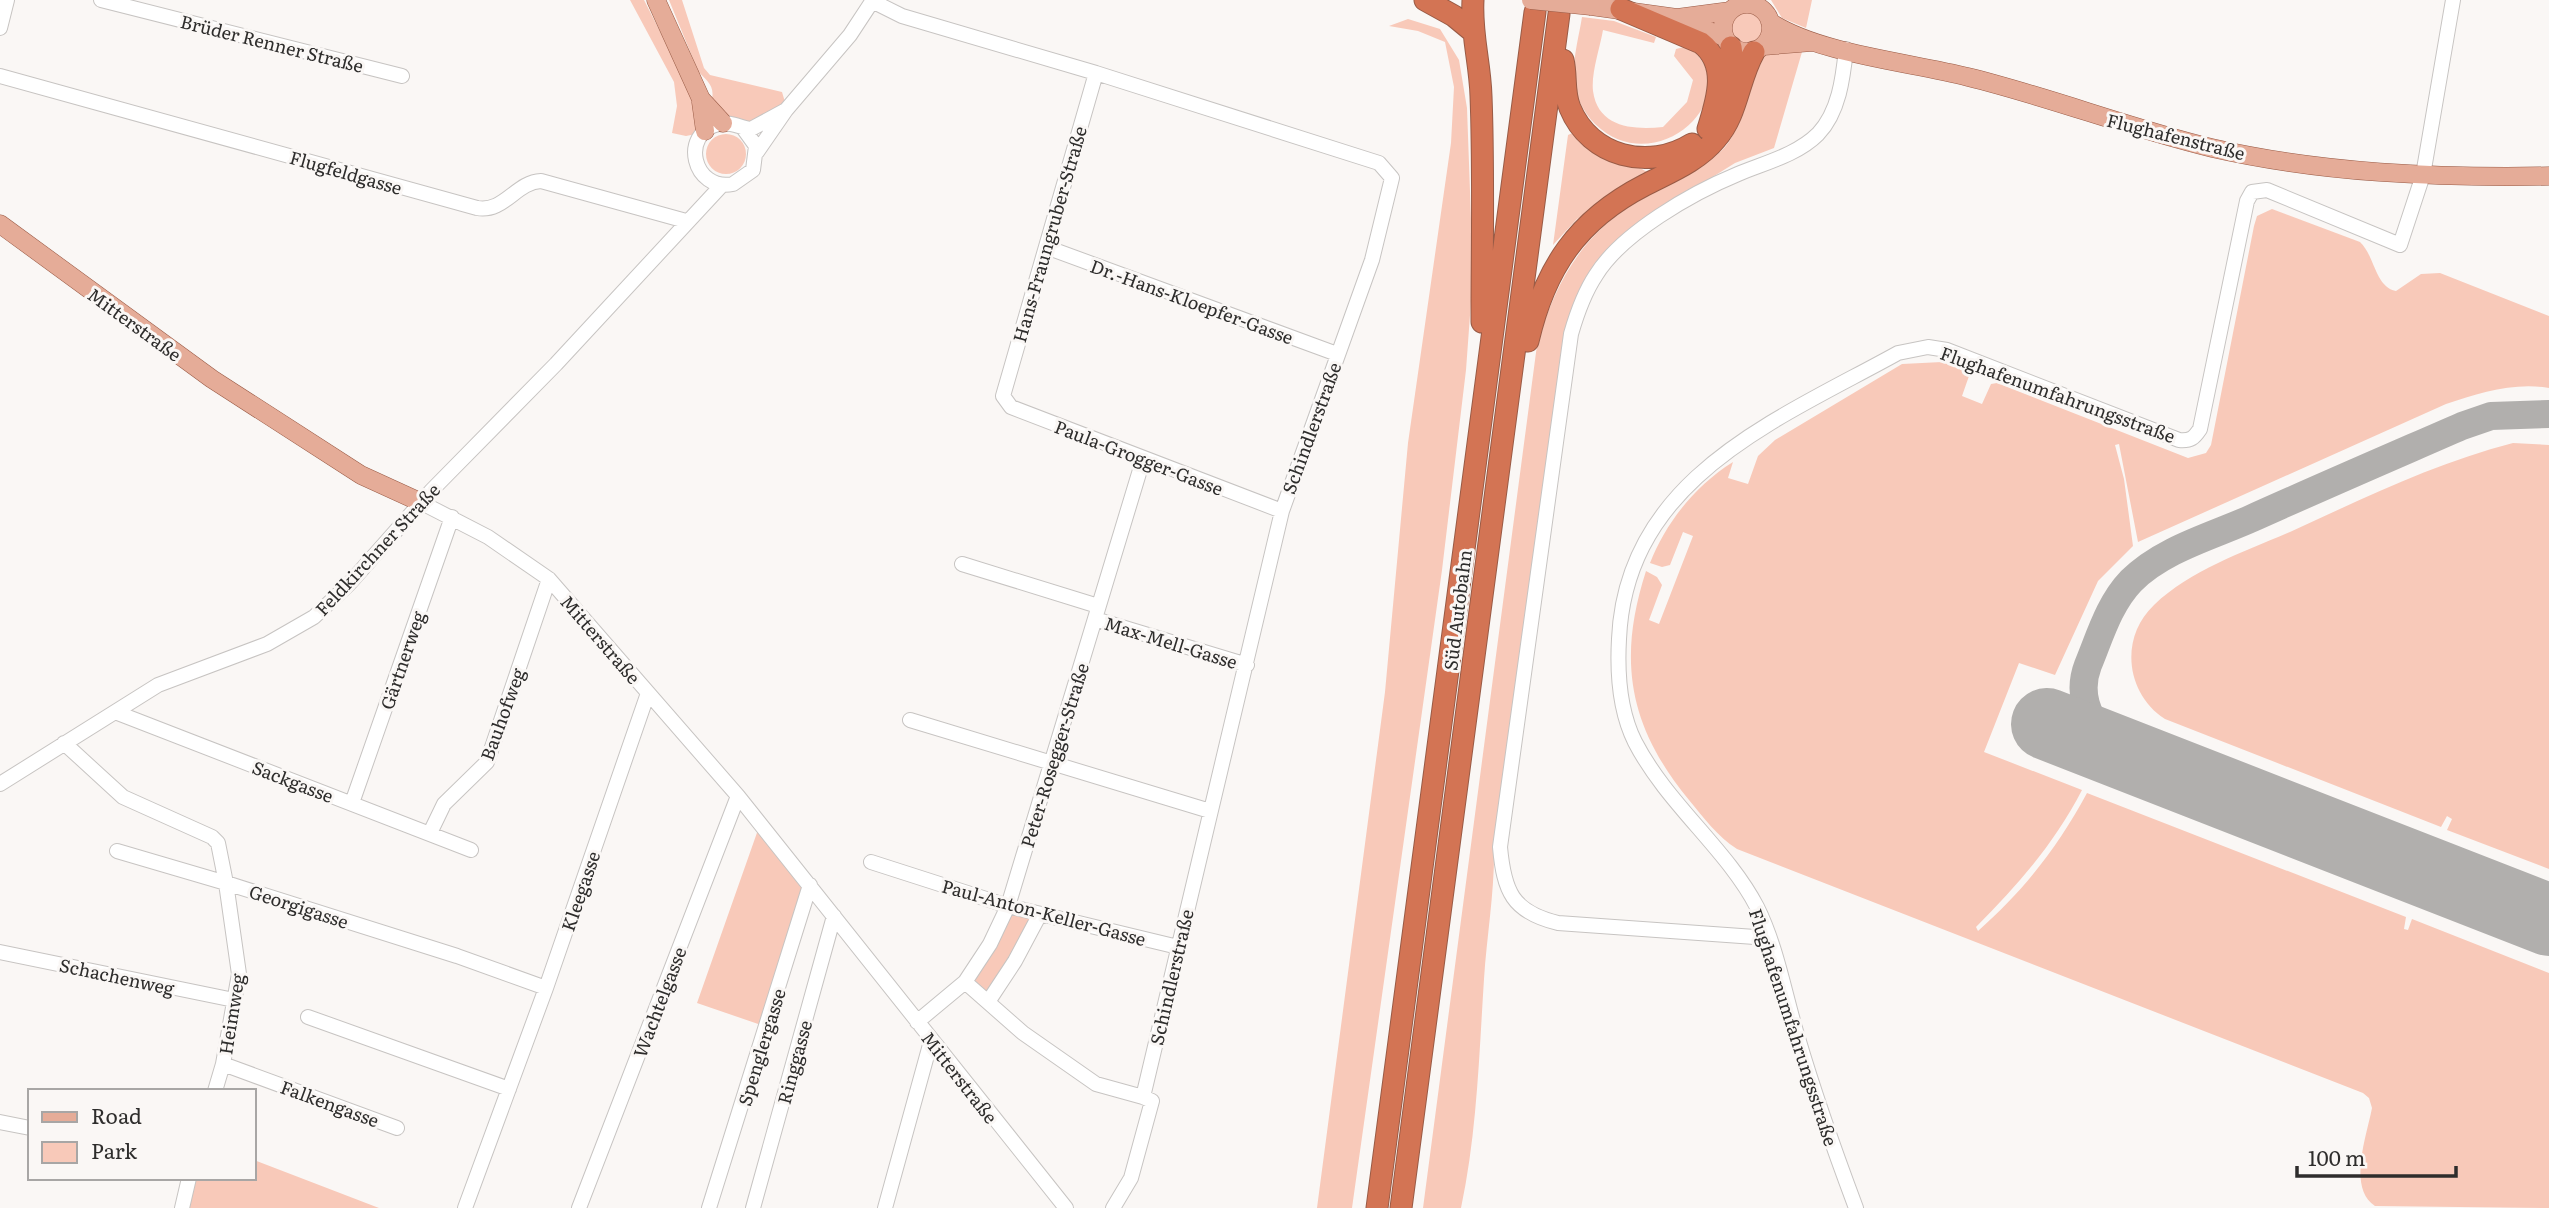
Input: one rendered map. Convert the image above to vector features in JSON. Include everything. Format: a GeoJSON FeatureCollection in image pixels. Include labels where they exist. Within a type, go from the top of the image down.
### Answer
{"type":"FeatureCollection","features":[{"type":"Feature","properties":{"kind":"highway"},"geometry":{"type":"LineString","coordinates":[[1425,0],[1454,16],[1471,30]]}},
{"type":"Feature","properties":{"kind":"highway"},"geometry":{"type":"LineString","coordinates":[[1473,0],[1471,30],[1481,92],[1485,398]]}},
{"type":"Feature","properties":{"kind":"highway","name":"Süd Autobahn"},"geometry":{"type":"LineString","coordinates":[[1377,1208],[1485,398],[1533,6]]}},
{"type":"Feature","properties":{"kind":"highway"},"geometry":{"type":"LineString","coordinates":[[1621,9],[1701,43],[1711,51],[1718,67],[1717,99],[1708,129]]}},
{"type":"Feature","properties":{"kind":"highway","name":"Süd Autobahn"},"geometry":{"type":"LineString","coordinates":[[1401,1208],[1559,14]]}},
{"type":"Feature","properties":{"kind":"highway"},"geometry":{"type":"LineString","coordinates":[[1556,41],[1564,64],[1564,84],[1571,110],[1586,134],[1602,147],[1624,156],[1656,158],[1680,151],[1708,129],[1725,104],[1733,64],[1727,42]]}},
{"type":"Feature","properties":{"kind":"highway"},"geometry":{"type":"LineString","coordinates":[[1513,362],[1527,344],[1536,305],[1550,273],[1570,244],[1592,219],[1623,196],[1700,155],[1717,139],[1729,121],[1759,49]]}},
{"type":"Feature","properties":{"kind":"main road"},"geometry":{"type":"LineString","coordinates":[[656,0],[701,99],[705,131]]}},
{"type":"Feature","properties":{"kind":"main road","name":"Flughafenstraße"},"geometry":{"type":"LineString","coordinates":[[1677,18],[1751,4],[1812,42]]}},
{"type":"Feature","properties":{"kind":"main road"},"geometry":{"type":"LineString","coordinates":[[1727,42],[1724,20],[1739,5]]}},
{"type":"Feature","properties":{"kind":"main road","name":"Flughafenstraße"},"geometry":{"type":"LineString","coordinates":[[1533,6],[1591,6],[1677,18],[1744,53],[1812,42],[1969,77],[2215,148],[2304,163],[2423,175],[2549,176]]}},
{"type":"Feature","properties":{"kind":"main road"},"geometry":{"type":"LineString","coordinates":[[1759,49],[1771,31],[1764,10]]}},
{"type":"Feature","properties":{"kind":"main road"},"geometry":{"type":"LineString","coordinates":[[701,99],[723,123]]}},
{"type":"Feature","properties":{"kind":"main road","name":"Mitterstraße"},"geometry":{"type":"LineString","coordinates":[[0,224],[212,379],[361,475],[420,502]]}},
{"type":"Feature","properties":{"kind":"street"},"geometry":{"type":"LineString","coordinates":[[0,28],[8,0]]}},
{"type":"Feature","properties":{"kind":"street","name":"Brüder Renner Straße"},"geometry":{"type":"LineString","coordinates":[[101,0],[402,76]]}},
{"type":"Feature","properties":{"kind":"street"},"geometry":{"type":"LineString","coordinates":[[2423,175],[2454,0]]}},
{"type":"Feature","properties":{"kind":"street"},"geometry":{"type":"LineString","coordinates":[[786,110],[761,126],[743,128],[723,123],[705,131],[697,141],[694,156],[703,176],[722,185],[744,179],[753,170],[757,152],[786,110],[828,63],[873,1]]}},
{"type":"Feature","properties":{"kind":"street","name":"Schindlerstraße"},"geometry":{"type":"LineString","coordinates":[[873,1],[902,16],[1096,73],[1379,163],[1392,178],[1372,260],[1282,511],[1143,1097],[1152,1101],[1131,1178],[1113,1208]]}},
{"type":"Feature","properties":{"kind":"street"},"geometry":{"type":"LineString","coordinates":[[1769,938],[1558,923],[1539,919],[1522,909],[1508,891],[1500,847],[1571,334],[1581,304],[1597,273],[1627,241],[1664,214],[1726,179],[1797,149],[1819,133],[1835,108],[1846,49]]}},
{"type":"Feature","properties":{"kind":"street","name":"Hans-Fraungruber-Straße"},"geometry":{"type":"LineString","coordinates":[[1003,396],[1096,73]]}},
{"type":"Feature","properties":{"kind":"street","name":"Flugfeldgasse"},"geometry":{"type":"LineString","coordinates":[[0,76],[477,208],[490,209],[528,184],[541,181],[686,221]]}},
{"type":"Feature","properties":{"kind":"street"},"geometry":{"type":"LineString","coordinates":[[743,128],[751,136],[757,152]]}},
{"type":"Feature","properties":{"kind":"street","name":"Flughafenumfahrungsstraße"},"geometry":{"type":"LineString","coordinates":[[1856,1208],[1818,1105],[1769,938],[1751,898],[1653,776],[1633,738],[1622,704],[1618,672],[1620,623],[1633,568],[1653,528],[1676,495],[1708,466],[1759,430],[1898,353],[1928,347],[1947,350],[2189,441],[2200,429],[2247,201],[2252,192],[2267,190],[2400,245],[2423,175]]}},
{"type":"Feature","properties":{"kind":"street","name":"Feldkirchner Straße"},"geometry":{"type":"LineString","coordinates":[[686,221],[703,176]]}},
{"type":"Feature","properties":{"kind":"street","name":"Feldkirchner Straße"},"geometry":{"type":"LineString","coordinates":[[0,784],[158,685],[267,644],[301,626],[349,584],[420,502],[556,364],[722,185]]}},
{"type":"Feature","properties":{"kind":"street","name":"Dr.-Hans-Kloepfer-Gasse"},"geometry":{"type":"LineString","coordinates":[[1046,247],[1337,354]]}},
{"type":"Feature","properties":{"kind":"street","name":"Paula-Grogger-Gasse"},"geometry":{"type":"LineString","coordinates":[[1003,396],[1011,407],[1143,460],[1282,511]]}},
{"type":"Feature","properties":{"kind":"street","name":"Peter-Rosegger-Straße"},"geometry":{"type":"LineString","coordinates":[[917,1021],[965,982],[990,944],[1008,906],[1143,460]]}},
{"type":"Feature","properties":{"kind":"street","name":"Mitterstraße"},"geometry":{"type":"LineString","coordinates":[[420,502],[452,517],[524,560],[549,579],[738,796],[917,1021],[930,1041],[1066,1208]]}},
{"type":"Feature","properties":{"kind":"street","name":"Gärtnerweg"},"geometry":{"type":"LineString","coordinates":[[352,803],[452,517]]}},
{"type":"Feature","properties":{"kind":"street","name":"Max-Mell-Gasse"},"geometry":{"type":"LineString","coordinates":[[962,564],[1247,665]]}},
{"type":"Feature","properties":{"kind":"street","name":"Bauhofweg"},"geometry":{"type":"LineString","coordinates":[[430,833],[444,804],[487,762],[549,579]]}},
{"type":"Feature","properties":{"kind":"street","name":"Kleegasse"},"geometry":{"type":"LineString","coordinates":[[465,1208],[547,988],[648,693]]}},
{"type":"Feature","properties":{"kind":"street","name":"Sackgasse"},"geometry":{"type":"LineString","coordinates":[[115,712],[471,850]]}},
{"type":"Feature","properties":{"kind":"street"},"geometry":{"type":"LineString","coordinates":[[910,719],[1210,811]]}},
{"type":"Feature","properties":{"kind":"street","name":"Georgigasse"},"geometry":{"type":"LineString","coordinates":[[64,743],[123,797],[212,837],[218,843],[226,883],[457,956],[547,988]]}},
{"type":"Feature","properties":{"kind":"street","name":"Wachtelgasse"},"geometry":{"type":"LineString","coordinates":[[579,1208],[738,796]]}},
{"type":"Feature","properties":{"kind":"street"},"geometry":{"type":"LineString","coordinates":[[117,851],[226,883]]}},
{"type":"Feature","properties":{"kind":"street","name":"Paul-Anton-Keller-Gasse"},"geometry":{"type":"LineString","coordinates":[[871,862],[1008,906],[1178,947]]}},
{"type":"Feature","properties":{"kind":"street","name":"Heimweg"},"geometry":{"type":"LineString","coordinates":[[216,1089],[223,1064],[239,962],[226,883]]}},
{"type":"Feature","properties":{"kind":"street","name":"Spenglergasse"},"geometry":{"type":"LineString","coordinates":[[709,1208],[810,886]]}},
{"type":"Feature","properties":{"kind":"street"},"geometry":{"type":"LineString","coordinates":[[988,1002],[1015,961],[1040,914]]}},
{"type":"Feature","properties":{"kind":"street","name":"Ringgasse"},"geometry":{"type":"LineString","coordinates":[[753,1208],[834,916]]}},
{"type":"Feature","properties":{"kind":"street","name":"Schachenweg"},"geometry":{"type":"LineString","coordinates":[[0,952],[234,1000]]}},
{"type":"Feature","properties":{"kind":"street"},"geometry":{"type":"LineString","coordinates":[[965,982],[1023,1033],[1096,1084],[1143,1097]]}},
{"type":"Feature","properties":{"kind":"street"},"geometry":{"type":"LineString","coordinates":[[308,1017],[509,1089]]}},
{"type":"Feature","properties":{"kind":"street"},"geometry":{"type":"LineString","coordinates":[[885,1208],[930,1041]]}},
{"type":"Feature","properties":{"kind":"street","name":"Falkengasse"},"geometry":{"type":"LineString","coordinates":[[223,1064],[397,1128]]}},
{"type":"Feature","properties":{"kind":"street"},"geometry":{"type":"LineString","coordinates":[[0,1122],[28,1128]]}},
{"type":"Feature","properties":{"kind":"street"},"geometry":{"type":"LineString","coordinates":[[183,1208],[189,1180]]}},
{"type":"Feature","properties":{"kind":"green space"},"geometry":{"type":"Polygon","coordinates":[[[630,0],[644,0],[694,98],[700,114],[696,134],[686,136],[672,133],[677,106],[674,82],[630,0]]]}},
{"type":"Feature","properties":{"kind":"green space"},"geometry":{"type":"Polygon","coordinates":[[[669,0],[682,0],[704,68],[710,75],[782,92],[785,102],[753,123],[727,115],[712,99],[711,86],[698,71],[669,0]]]}},
{"type":"Feature","properties":{"kind":"green space"},"geometry":{"type":"Polygon","coordinates":[[[1771,0],[1812,0],[1806,28],[1782,18],[1771,0]]]}},
{"type":"Feature","properties":{"kind":"green space"},"geometry":{"type":"Polygon","coordinates":[[[1747,10],[1760,16],[1766,29],[1760,42],[1747,48],[1734,42],[1728,29],[1734,16],[1747,10]]]}},
{"type":"Feature","properties":{"kind":"green space"},"geometry":{"type":"Polygon","coordinates":[[[1582,17],[1614,21],[1656,37],[1654,43],[1603,30],[1594,69],[1593,91],[1596,103],[1610,119],[1629,127],[1663,127],[1687,102],[1693,80],[1674,56],[1676,49],[1688,46],[1705,66],[1709,88],[1702,108],[1688,126],[1668,138],[1644,144],[1619,140],[1595,124],[1580,102],[1574,83],[1574,61],[1582,17]]]}},
{"type":"Feature","properties":{"kind":"green space"},"geometry":{"type":"Polygon","coordinates":[[[1408,19],[1440,29],[1459,60],[1467,108],[1473,274],[1466,370],[1442,570],[1352,1208],[1317,1208],[1385,692],[1408,443],[1451,143],[1454,87],[1445,42],[1418,31],[1389,26],[1408,19]]]}},
{"type":"Feature","properties":{"kind":"green space"},"geometry":{"type":"Polygon","coordinates":[[[1773,52],[1802,52],[1774,148],[1735,163],[1679,198],[1584,285],[1494,845],[1477,1094],[1466,1180],[1461,1208],[1423,1208],[1537,345],[1563,279],[1588,242],[1623,211],[1697,169],[1725,147],[1737,125],[1754,70],[1765,55],[1773,52]]]}},
{"type":"Feature","properties":{"kind":"green space"},"geometry":{"type":"Polygon","coordinates":[[[1577,131],[1647,172],[1640,182],[1577,219],[1553,245],[1568,135],[1577,131]]]}},
{"type":"Feature","properties":{"kind":"green space"},"geometry":{"type":"Polygon","coordinates":[[[726,134],[734,135],[740,140],[745,146],[745,162],[740,168],[734,173],[726,174],[718,173],[712,168],[707,162],[706,154],[707,146],[712,140],[718,135],[726,134]]]}},
{"type":"Feature","properties":{"kind":"green space"},"geometry":{"type":"Polygon","coordinates":[[[2272,209],[2360,242],[2384,284],[2396,291],[2421,274],[2440,273],[2549,316],[2549,388],[2510,388],[2446,404],[2138,542],[2119,444],[2115,445],[2124,479],[2133,546],[2098,581],[2055,675],[2019,663],[1984,752],[2082,790],[2060,828],[2034,863],[1976,927],[1978,931],[1995,916],[2025,883],[2065,831],[2087,793],[2406,917],[2404,929],[2408,930],[2412,919],[2549,973],[2549,1208],[2375,1206],[2367,1198],[2360,1174],[2372,1108],[2369,1098],[2363,1093],[1737,849],[1711,826],[1669,773],[1641,719],[1631,664],[1632,634],[1646,571],[1657,577],[1662,585],[1649,620],[1659,624],[1693,536],[1683,532],[1670,565],[1662,567],[1650,563],[1674,519],[1695,493],[1719,471],[1733,462],[1728,478],[1748,484],[1758,456],[1775,440],[1902,364],[1942,362],[1968,372],[1962,396],[1982,404],[1991,384],[1997,383],[2188,458],[2206,453],[2211,445],[2254,226],[2257,216],[2272,209]]]}},
{"type":"Feature","properties":{"kind":"green space"},"geometry":{"type":"Polygon","coordinates":[[[2513,443],[2549,445],[2549,869],[2447,830],[2452,819],[2447,816],[2441,827],[2165,719],[2142,695],[2135,681],[2132,665],[2135,633],[2154,605],[2184,582],[2219,563],[2399,483],[2455,461],[2513,443]]]}},
{"type":"Feature","properties":{"kind":"green space"},"geometry":{"type":"Polygon","coordinates":[[[759,827],[806,887],[764,1026],[697,1003],[759,827]]]}},
{"type":"Feature","properties":{"kind":"green space"},"geometry":{"type":"Polygon","coordinates":[[[1016,913],[1029,918],[1030,926],[989,995],[973,987],[973,978],[1008,916],[1016,913]]]}},
{"type":"Feature","properties":{"kind":"green space"},"geometry":{"type":"Polygon","coordinates":[[[256,1161],[379,1208],[185,1208],[191,1180],[256,1180],[256,1161]]]}},
{"type":"Feature","properties":{"kind":"taxiway"},"geometry":{"type":"LineString","coordinates":[[2131,757],[2109,741],[2092,719],[2084,693],[2084,679],[2111,610],[2123,590],[2143,570],[2186,545],[2462,426],[2491,416],[2549,414]]}},
{"type":"Feature","properties":{"kind":"runway"},"geometry":{"type":"LineString","coordinates":[[2047,724],[2549,920]]}}]}
